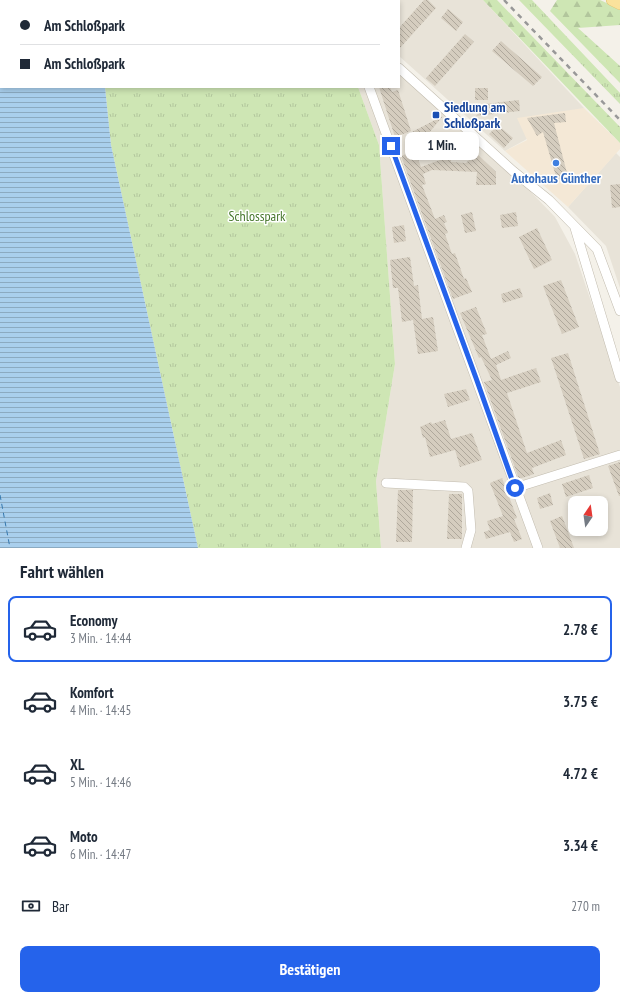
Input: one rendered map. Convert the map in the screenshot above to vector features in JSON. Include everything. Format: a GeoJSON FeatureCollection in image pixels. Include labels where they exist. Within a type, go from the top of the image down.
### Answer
{"type":"FeatureCollection","features":[{"type":"Feature","properties":{"kind":"main road"},"geometry":{"type":"LineString","coordinates":[[612,0],[620,4]]}},
{"type":"Feature","properties":{"kind":"street"},"geometry":{"type":"LineString","coordinates":[[400,69],[513,171],[549,200],[597,249],[620,311]]}},
{"type":"Feature","properties":{"kind":"street"},"geometry":{"type":"LineString","coordinates":[[369,88],[538,548]]}},
{"type":"Feature","properties":{"kind":"street"},"geometry":{"type":"LineString","coordinates":[[574,227],[598,310],[620,378]]}},
{"type":"Feature","properties":{"kind":"street"},"geometry":{"type":"LineString","coordinates":[[515,488],[620,455]]}},
{"type":"Feature","properties":{"kind":"street"},"geometry":{"type":"LineString","coordinates":[[386,483],[464,487],[468,491],[471,530],[466,548]]}},
{"type":"Feature","properties":{"kind":"shaded area"},"geometry":{"type":"Polygon","coordinates":[[[400,0],[483,0],[584,108],[505,151],[400,57],[400,0]]]}},
{"type":"Feature","properties":{"kind":"shaded area"},"geometry":{"type":"Polygon","coordinates":[[[400,75],[529,190],[555,217],[575,254],[620,387],[620,548],[381,548],[376,481],[395,364],[379,145],[358,88],[400,88],[400,75]]]}},
{"type":"Feature","properties":{"kind":"shaded area"},"geometry":{"type":"Polygon","coordinates":[[[584,108],[620,143],[620,149],[568,207],[505,151],[527,140],[517,118],[584,108]]]}},
{"type":"Feature","properties":{"kind":"shaded area"},"geometry":{"type":"Polygon","coordinates":[[[616,153],[620,157],[620,288],[606,246],[568,207],[616,153]]]}},
{"type":"Feature","properties":{"kind":"green space"},"geometry":{"type":"Polygon","coordinates":[[[483,0],[497,0],[620,127],[620,143],[483,0]]]}},
{"type":"Feature","properties":{"kind":"green space"},"geometry":{"type":"Polygon","coordinates":[[[519,0],[532,0],[620,93],[620,104],[519,0]]]}},
{"type":"Feature","properties":{"kind":"green space"},"geometry":{"type":"Polygon","coordinates":[[[557,0],[600,0],[620,9],[620,25],[578,28],[620,66],[620,83],[550,11],[557,0]]]}},
{"type":"Feature","properties":{"kind":"green space","name":"Schlosspark"},"geometry":{"type":"Polygon","coordinates":[[[105,88],[358,88],[379,145],[395,364],[376,481],[381,548],[198,548],[111,145],[105,88]]]}},
{"type":"Feature","properties":{"kind":"water"},"geometry":{"type":"Polygon","coordinates":[[[0,88],[105,88],[111,145],[198,548],[0,548],[0,88]]]}},
{"type":"Feature","properties":{"kind":"building"},"geometry":{"type":"Polygon","coordinates":[[[424,0],[428,0],[436,8],[400,48],[400,27],[424,0]]]}},
{"type":"Feature","properties":{"kind":"building"},"geometry":{"type":"Polygon","coordinates":[[[448,9],[463,22],[456,31],[441,18],[448,9]]]}},
{"type":"Feature","properties":{"kind":"building"},"geometry":{"type":"Polygon","coordinates":[[[465,34],[474,42],[435,86],[426,78],[465,34]]]}},
{"type":"Feature","properties":{"kind":"building"},"geometry":{"type":"Polygon","coordinates":[[[501,41],[542,77],[533,86],[492,51],[501,41]]]}},
{"type":"Feature","properties":{"kind":"building"},"geometry":{"type":"Polygon","coordinates":[[[379,88],[390,88],[392,92],[398,90],[411,131],[395,137],[379,88]]]}},
{"type":"Feature","properties":{"kind":"building"},"geometry":{"type":"Polygon","coordinates":[[[475,88],[488,88],[488,100],[475,100],[475,88]]]}},
{"type":"Feature","properties":{"kind":"building"},"geometry":{"type":"Polygon","coordinates":[[[519,100],[520,111],[476,116],[486,104],[519,100]]]}},
{"type":"Feature","properties":{"kind":"building"},"geometry":{"type":"Polygon","coordinates":[[[565,113],[566,122],[554,123],[568,177],[557,180],[543,132],[537,136],[527,118],[565,113]]]}},
{"type":"Feature","properties":{"kind":"building"},"geometry":{"type":"Polygon","coordinates":[[[443,116],[428,134],[445,146],[443,152],[415,151],[421,167],[451,156],[451,162],[466,163],[476,153],[496,172],[496,185],[476,185],[477,172],[432,170],[423,174],[426,184],[422,185],[435,219],[444,215],[447,222],[444,223],[448,233],[445,234],[452,254],[455,253],[464,279],[466,278],[472,292],[453,299],[401,156],[413,151],[408,134],[443,116]]]}},
{"type":"Feature","properties":{"kind":"building"},"geometry":{"type":"Polygon","coordinates":[[[498,125],[513,138],[504,148],[489,134],[498,125]]]}},
{"type":"Feature","properties":{"kind":"building"},"geometry":{"type":"Polygon","coordinates":[[[620,184],[620,207],[612,208],[610,185],[620,184]]]}},
{"type":"Feature","properties":{"kind":"building"},"geometry":{"type":"Polygon","coordinates":[[[472,212],[476,231],[465,233],[461,215],[472,212]]]}},
{"type":"Feature","properties":{"kind":"building"},"geometry":{"type":"Polygon","coordinates":[[[516,212],[518,226],[502,228],[500,215],[516,212]]]}},
{"type":"Feature","properties":{"kind":"building"},"geometry":{"type":"Polygon","coordinates":[[[404,225],[406,241],[394,243],[392,227],[404,225]]]}},
{"type":"Feature","properties":{"kind":"building"},"geometry":{"type":"Polygon","coordinates":[[[537,228],[552,260],[534,269],[519,237],[537,228]]]}},
{"type":"Feature","properties":{"kind":"building"},"geometry":{"type":"Polygon","coordinates":[[[410,257],[414,286],[418,285],[422,319],[433,317],[438,351],[418,354],[413,320],[402,322],[398,288],[393,288],[390,260],[410,257]]]}},
{"type":"Feature","properties":{"kind":"building"},"geometry":{"type":"Polygon","coordinates":[[[561,280],[579,327],[562,334],[543,286],[561,280]]]}},
{"type":"Feature","properties":{"kind":"building"},"geometry":{"type":"Polygon","coordinates":[[[520,288],[523,297],[503,303],[501,294],[520,288]]]}},
{"type":"Feature","properties":{"kind":"building"},"geometry":{"type":"Polygon","coordinates":[[[476,307],[487,334],[482,335],[491,359],[508,351],[511,358],[496,365],[501,380],[536,368],[541,382],[507,393],[527,453],[561,440],[566,455],[532,468],[534,474],[519,479],[484,382],[492,380],[481,357],[479,358],[460,313],[476,307]]]}},
{"type":"Feature","properties":{"kind":"building"},"geometry":{"type":"Polygon","coordinates":[[[568,353],[600,454],[584,459],[551,358],[568,353]]]}},
{"type":"Feature","properties":{"kind":"building"},"geometry":{"type":"Polygon","coordinates":[[[466,389],[470,400],[448,407],[444,394],[466,389]]]}},
{"type":"Feature","properties":{"kind":"building"},"geometry":{"type":"Polygon","coordinates":[[[445,420],[451,439],[472,433],[482,460],[460,467],[455,450],[430,457],[425,437],[423,438],[420,427],[431,422],[432,424],[445,420]]]}},
{"type":"Feature","properties":{"kind":"building"},"geometry":{"type":"Polygon","coordinates":[[[620,462],[620,496],[619,496],[608,466],[620,462]]]}},
{"type":"Feature","properties":{"kind":"building"},"geometry":{"type":"Polygon","coordinates":[[[589,475],[593,488],[566,497],[562,484],[589,475]]]}},
{"type":"Feature","properties":{"kind":"building"},"geometry":{"type":"Polygon","coordinates":[[[502,478],[517,518],[514,519],[522,539],[514,542],[510,532],[486,539],[484,532],[490,530],[487,521],[503,516],[490,483],[502,478]]]}},
{"type":"Feature","properties":{"kind":"building"},"geometry":{"type":"Polygon","coordinates":[[[398,490],[413,490],[412,542],[396,542],[398,490]]]}},
{"type":"Feature","properties":{"kind":"building"},"geometry":{"type":"Polygon","coordinates":[[[550,493],[553,505],[540,509],[537,498],[550,493]]]}},
{"type":"Feature","properties":{"kind":"building"},"geometry":{"type":"Polygon","coordinates":[[[449,494],[462,494],[462,539],[447,539],[449,494]]]}},
{"type":"Feature","properties":{"kind":"building"},"geometry":{"type":"Polygon","coordinates":[[[562,516],[568,536],[570,536],[574,548],[560,548],[550,521],[562,516]]]}},
{"type":"Feature","properties":{"kind":"ferry route"},"geometry":{"type":"LineString","coordinates":[[0,495],[10,548]]}},
{"type":"Feature","properties":{"kind":"railway"},"geometry":{"type":"LineString","coordinates":[[504,0],[620,120]]}},
{"type":"Feature","properties":{"kind":"place","name":"Siedlung am Schloßpark"},"geometry":{"type":"Point","coordinates":[436,115]}},
{"type":"Feature","properties":{"kind":"place","name":"Autohaus Günther"},"geometry":{"type":"Point","coordinates":[556,163]}},
{"type":"Feature","properties":{"kind":"route"},"geometry":{"type":"LineString","coordinates":[[391,146],[515,488]]}}]}
